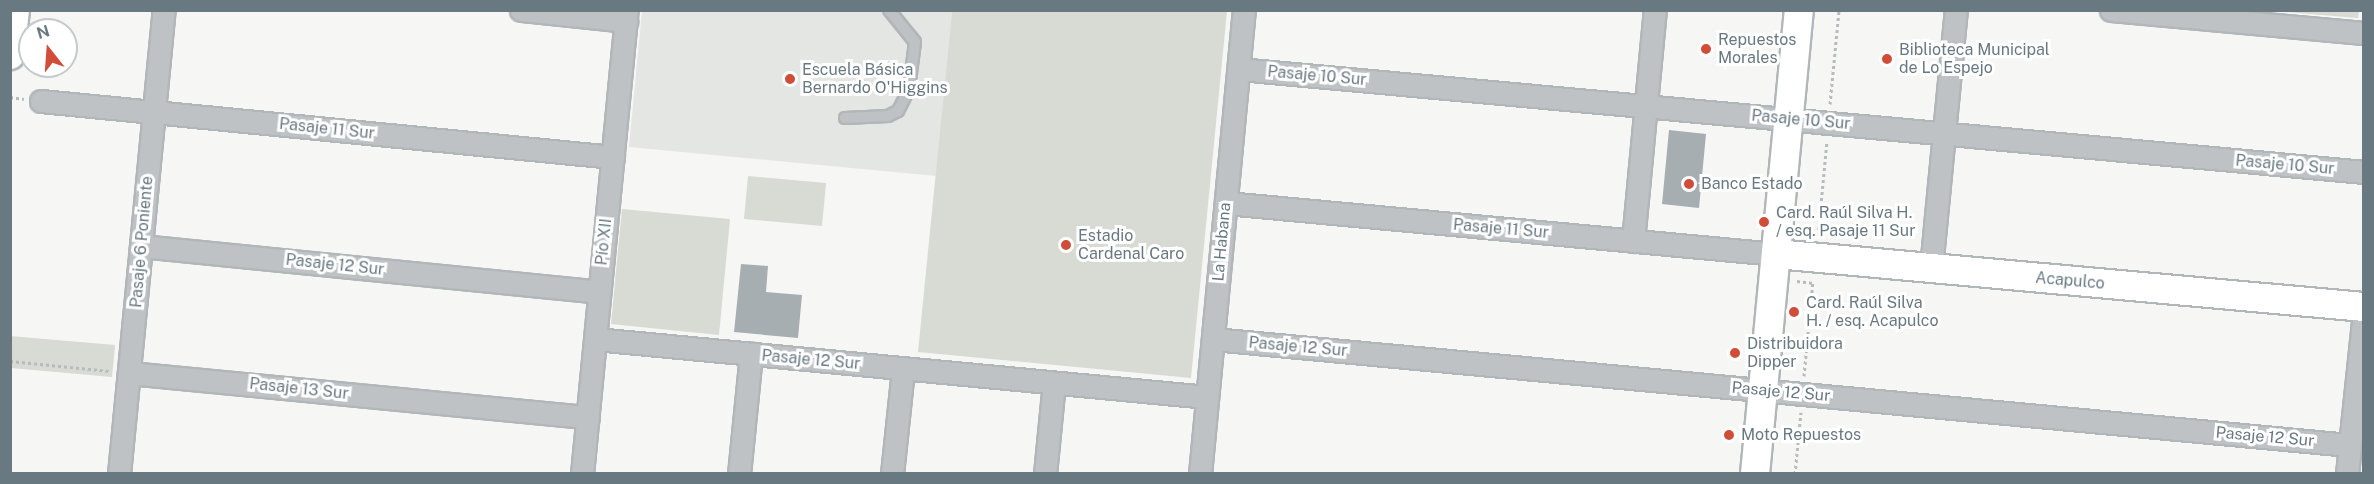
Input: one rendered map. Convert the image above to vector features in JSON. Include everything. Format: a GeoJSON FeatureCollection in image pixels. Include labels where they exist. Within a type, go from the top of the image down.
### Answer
{"type":"FeatureCollection","features":[{"type":"Feature","properties":{"kind":"street"},"geometry":{"type":"LineString","coordinates":[[10,55],[15,10]]}},
{"type":"Feature","properties":{"kind":"street","name":"Pasaje 6 Poniente"},"geometry":{"type":"LineString","coordinates":[[119,474],[164,10]]}},
{"type":"Feature","properties":{"kind":"street"},"geometry":{"type":"LineString","coordinates":[[521,10],[626,16]]}},
{"type":"Feature","properties":{"kind":"street","name":"La Habana"},"geometry":{"type":"LineString","coordinates":[[1200,474],[1244,10]]}},
{"type":"Feature","properties":{"kind":"street"},"geometry":{"type":"LineString","coordinates":[[1633,241],[1655,10]]}},
{"type":"Feature","properties":{"kind":"street"},"geometry":{"type":"LineString","coordinates":[[1755,474],[1799,10]]}},
{"type":"Feature","properties":{"kind":"street"},"geometry":{"type":"LineString","coordinates":[[1931,268],[1956,10]]}},
{"type":"Feature","properties":{"kind":"street"},"geometry":{"type":"LineString","coordinates":[[2111,10],[2244,16],[2364,33]]}},
{"type":"Feature","properties":{"kind":"street","name":"Pío XII"},"geometry":{"type":"LineString","coordinates":[[582,474],[626,16]]}},
{"type":"Feature","properties":{"kind":"street","name":"Pasaje 10 Sur"},"geometry":{"type":"LineString","coordinates":[[1239,69],[2364,172]]}},
{"type":"Feature","properties":{"kind":"street","name":"Pasaje 11 Sur"},"geometry":{"type":"LineString","coordinates":[[41,100],[612,157]]}},
{"type":"Feature","properties":{"kind":"street","name":"Pasaje 11 Sur"},"geometry":{"type":"LineString","coordinates":[[1226,203],[1776,254]]}},
{"type":"Feature","properties":{"kind":"street","name":"Pasaje 12 Sur"},"geometry":{"type":"LineString","coordinates":[[141,246],[600,292]]}},
{"type":"Feature","properties":{"kind":"street","name":"Acapulco"},"geometry":{"type":"LineString","coordinates":[[1776,254],[2364,307]]}},
{"type":"Feature","properties":{"kind":"street"},"geometry":{"type":"LineString","coordinates":[[2347,474],[2364,313]]}},
{"type":"Feature","properties":{"kind":"street","name":"Pasaje 12 Sur"},"geometry":{"type":"LineString","coordinates":[[595,339],[1207,398]]}},
{"type":"Feature","properties":{"kind":"street","name":"Pasaje 12 Sur"},"geometry":{"type":"LineString","coordinates":[[1213,339],[2350,445]]}},
{"type":"Feature","properties":{"kind":"street"},"geometry":{"type":"LineString","coordinates":[[739,474],[751,354]]}},
{"type":"Feature","properties":{"kind":"street"},"geometry":{"type":"LineString","coordinates":[[892,474],[903,369]]}},
{"type":"Feature","properties":{"kind":"street","name":"Pasaje 13 Sur"},"geometry":{"type":"LineString","coordinates":[[129,372],[588,417]]}},
{"type":"Feature","properties":{"kind":"street"},"geometry":{"type":"LineString","coordinates":[[1045,474],[1054,383]]}},
{"type":"Feature","properties":{"kind":"lane"},"geometry":{"type":"LineString","coordinates":[[845,118],[888,116],[898,111],[909,88],[915,42],[889,10]]}},
{"type":"Feature","properties":{"kind":"path"},"geometry":{"type":"LineString","coordinates":[[10,361],[129,372]]}},
{"type":"Feature","properties":{"kind":"shaded area"},"geometry":{"type":"Polygon","coordinates":[[[2260,10],[2359,10],[2359,11],[2358,18],[2260,10]]]}},
{"type":"Feature","properties":{"kind":"shaded area","name":"Escuela Básica Bernardo O'Higgins"},"geometry":{"type":"Polygon","coordinates":[[[642,11],[952,11],[936,176],[629,147],[642,11]]]}},
{"type":"Feature","properties":{"kind":"shaded area","name":"Estadio Cardenal Caro"},"geometry":{"type":"Polygon","coordinates":[[[952,11],[1227,11],[1191,378],[918,352],[952,11]]]}},
{"type":"Feature","properties":{"kind":"shaded area"},"geometry":{"type":"Polygon","coordinates":[[[748,176],[826,183],[822,226],[744,219],[748,176]]]}},
{"type":"Feature","properties":{"kind":"shaded area"},"geometry":{"type":"Polygon","coordinates":[[[622,209],[730,219],[719,335],[611,324],[622,209]]]}},
{"type":"Feature","properties":{"kind":"shaded area"},"geometry":{"type":"Polygon","coordinates":[[[10,336],[115,345],[112,377],[11,368],[10,336]]]}},
{"type":"Feature","properties":{"kind":"building"},"geometry":{"type":"Polygon","coordinates":[[[1669,130],[1706,134],[1699,208],[1662,204],[1669,130]]]}},
{"type":"Feature","properties":{"kind":"building"},"geometry":{"type":"Polygon","coordinates":[[[741,264],[768,266],[766,292],[802,295],[798,338],[734,332],[741,264]]]}},
{"type":"Feature","properties":{"kind":"place","name":"Repuestos Morales"},"geometry":{"type":"Point","coordinates":[1706,49]}},
{"type":"Feature","properties":{"kind":"place","name":"Biblioteca Municipal de Lo Espejo"},"geometry":{"type":"Point","coordinates":[1887,59]}},
{"type":"Feature","properties":{"kind":"place","name":"Escuela Básica Bernardo O'Higgins"},"geometry":{"type":"Point","coordinates":[790,79]}},
{"type":"Feature","properties":{"kind":"place","name":"Banco Estado"},"geometry":{"type":"Point","coordinates":[1689,184]}},
{"type":"Feature","properties":{"kind":"place","name":"Card. Raúl Silva H. / esq. Pasaje 11 Sur"},"geometry":{"type":"Point","coordinates":[1764,222]}},
{"type":"Feature","properties":{"kind":"place","name":"Estadio Cardenal Caro"},"geometry":{"type":"Point","coordinates":[1066,245]}},
{"type":"Feature","properties":{"kind":"place","name":"Card. Raúl Silva H. / esq. Acapulco"},"geometry":{"type":"Point","coordinates":[1794,312]}},
{"type":"Feature","properties":{"kind":"place","name":"Distribuidora Dipper"},"geometry":{"type":"Point","coordinates":[1735,353]}},
{"type":"Feature","properties":{"kind":"place","name":"Moto Repuestos"},"geometry":{"type":"Point","coordinates":[1729,435]}}]}
